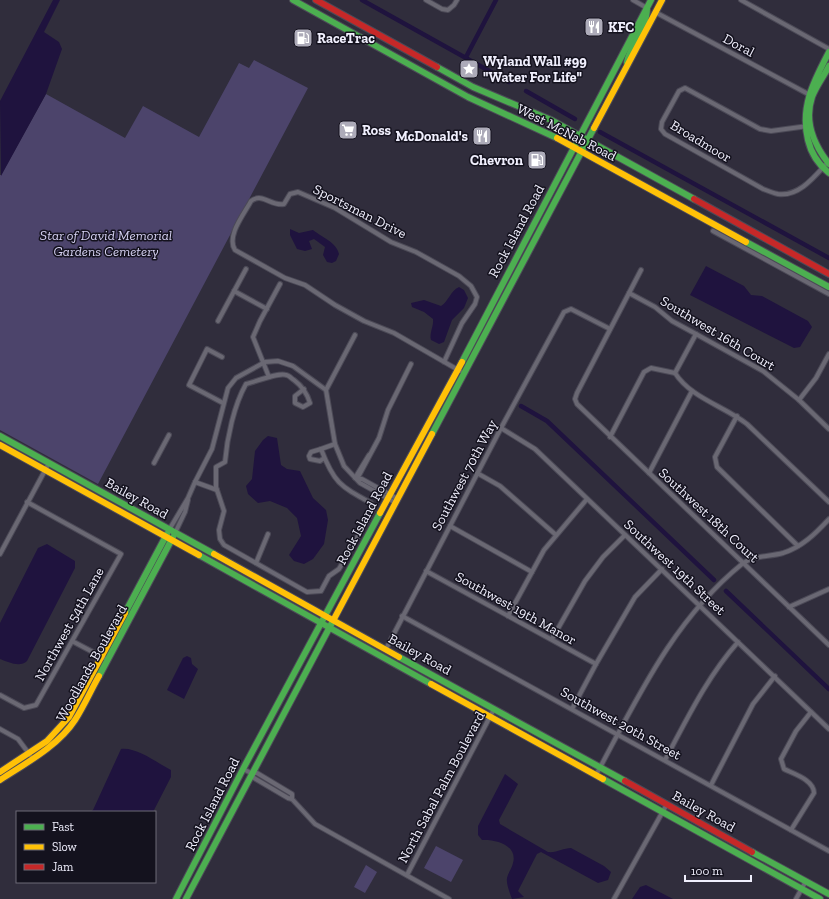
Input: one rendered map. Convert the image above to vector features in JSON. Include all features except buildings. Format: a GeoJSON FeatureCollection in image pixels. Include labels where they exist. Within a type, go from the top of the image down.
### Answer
{"type":"FeatureCollection","features":[{"type":"Feature","properties":{"kind":"main road","name":"West McNab Road"},"geometry":{"type":"LineString","coordinates":[[293,0],[468,97],[545,132],[829,287]]}},
{"type":"Feature","properties":{"kind":"main road","name":"West McNab Road"},"geometry":{"type":"LineString","coordinates":[[316,0],[473,87],[551,120],[829,274]]}},
{"type":"Feature","properties":{"kind":"main road"},"geometry":{"type":"LineString","coordinates":[[627,65],[628,54],[647,17],[647,8],[652,0]]}},
{"type":"Feature","properties":{"kind":"main road"},"geometry":{"type":"LineString","coordinates":[[652,0],[655,12]]}},
{"type":"Feature","properties":{"kind":"main road"},"geometry":{"type":"LineString","coordinates":[[627,65],[662,0]]}},
{"type":"Feature","properties":{"kind":"main road","name":"Rock Island Road"},"geometry":{"type":"LineString","coordinates":[[176,899],[243,769],[458,369],[647,8]]}},
{"type":"Feature","properties":{"kind":"main road"},"geometry":{"type":"LineString","coordinates":[[829,52],[810,95],[807,127],[811,150],[822,168],[829,173]]}},
{"type":"Feature","properties":{"kind":"main road","name":"Rock Island Road"},"geometry":{"type":"LineString","coordinates":[[186,899],[251,773],[465,374],[627,65]]}},
{"type":"Feature","properties":{"kind":"main road"},"geometry":{"type":"LineString","coordinates":[[810,95],[829,66]]}},
{"type":"Feature","properties":{"kind":"main road"},"geometry":{"type":"LineString","coordinates":[[807,127],[816,147],[828,163]]}},
{"type":"Feature","properties":{"kind":"main road","name":"Bailey Road"},"geometry":{"type":"LineString","coordinates":[[0,436],[829,894]]}},
{"type":"Feature","properties":{"kind":"main road","name":"Bailey Road"},"geometry":{"type":"LineString","coordinates":[[0,445],[820,899]]}},
{"type":"Feature","properties":{"kind":"main road","name":"Woodlands Boulevard"},"geometry":{"type":"LineString","coordinates":[[0,772],[52,745],[75,720],[105,658],[172,531]]}},
{"type":"Feature","properties":{"kind":"main road","name":"Woodlands Boulevard"},"geometry":{"type":"LineString","coordinates":[[0,780],[30,756]]}},
{"type":"Feature","properties":{"kind":"street"},"geometry":{"type":"LineString","coordinates":[[426,0],[442,9],[448,10],[457,0]]}},
{"type":"Feature","properties":{"kind":"street"},"geometry":{"type":"LineString","coordinates":[[633,0],[647,8]]}},
{"type":"Feature","properties":{"kind":"street"},"geometry":{"type":"LineString","coordinates":[[742,0],[829,49]]}},
{"type":"Feature","properties":{"kind":"street","name":"Doral"},"geometry":{"type":"LineString","coordinates":[[655,12],[810,95]]}},
{"type":"Feature","properties":{"kind":"street","name":"Broadmoor"},"geometry":{"type":"LineString","coordinates":[[807,127],[771,131],[760,129],[685,88],[679,91],[662,122],[661,129],[665,134],[763,189],[779,194],[794,191],[808,184],[828,163]]}},
{"type":"Feature","properties":{"kind":"street","name":"Sportsman Drive"},"geometry":{"type":"LineString","coordinates":[[444,362],[462,323],[476,304],[477,297],[471,286],[459,276],[416,252],[391,242],[335,208],[298,192],[290,194],[284,204],[281,205],[273,204],[261,197],[251,201],[232,237],[232,244],[235,250],[285,278],[305,285],[340,308],[374,326],[394,333],[444,362],[458,369],[465,374]]}},
{"type":"Feature","properties":{"kind":"street"},"geometry":{"type":"LineString","coordinates":[[713,231],[829,294]]}},
{"type":"Feature","properties":{"kind":"street"},"geometry":{"type":"LineString","coordinates":[[218,321],[246,270]]}},
{"type":"Feature","properties":{"kind":"street"},"geometry":{"type":"LineString","coordinates":[[610,329],[641,270]]}},
{"type":"Feature","properties":{"kind":"street"},"geometry":{"type":"LineString","coordinates":[[269,377],[253,338],[260,321],[280,284]]}},
{"type":"Feature","properties":{"kind":"street"},"geometry":{"type":"LineString","coordinates":[[234,292],[267,309]]}},
{"type":"Feature","properties":{"kind":"street","name":"Southwest 16th Court"},"geometry":{"type":"LineString","coordinates":[[629,293],[655,307],[672,321],[763,371],[799,400],[829,429]]}},
{"type":"Feature","properties":{"kind":"street","name":"Southwest 70th Way"},"geometry":{"type":"LineString","coordinates":[[386,649],[477,473],[564,312],[571,309],[610,329]]}},
{"type":"Feature","properties":{"kind":"street","name":"Southwest 18th Court"},"geometry":{"type":"LineString","coordinates":[[610,329],[575,399],[577,404],[829,645]]}},
{"type":"Feature","properties":{"kind":"street"},"geometry":{"type":"LineString","coordinates":[[675,373],[696,334]]}},
{"type":"Feature","properties":{"kind":"street"},"geometry":{"type":"LineString","coordinates":[[355,335],[326,390],[335,444],[344,466],[360,483],[397,501]]}},
{"type":"Feature","properties":{"kind":"street"},"geometry":{"type":"LineString","coordinates":[[222,357],[207,349],[189,385],[223,403]]}},
{"type":"Feature","properties":{"kind":"street"},"geometry":{"type":"LineString","coordinates":[[799,400],[816,378],[829,354]]}},
{"type":"Feature","properties":{"kind":"street"},"geometry":{"type":"LineString","coordinates":[[172,531],[185,512],[194,482],[212,449],[228,388],[236,378],[264,362],[278,360],[293,366],[326,390]]}},
{"type":"Feature","properties":{"kind":"street"},"geometry":{"type":"LineString","coordinates":[[356,478],[368,462],[369,455],[379,438],[388,410],[411,364]]}},
{"type":"Feature","properties":{"kind":"street"},"geometry":{"type":"LineString","coordinates":[[610,437],[644,372],[651,368],[675,373],[682,384],[692,391],[737,416],[829,502]]}},
{"type":"Feature","properties":{"kind":"street"},"geometry":{"type":"LineString","coordinates":[[304,389],[286,374],[269,377],[246,384],[227,438],[225,462],[216,467],[217,490],[224,511],[219,530],[220,539],[224,545],[307,592],[313,593],[321,591],[329,576],[339,569],[373,510],[371,503],[344,488],[334,479],[321,449]]}},
{"type":"Feature","properties":{"kind":"street"},"geometry":{"type":"LineString","coordinates":[[649,473],[692,391]]}},
{"type":"Feature","properties":{"kind":"street"},"geometry":{"type":"LineString","coordinates":[[737,416],[715,457],[717,468],[798,546]]}},
{"type":"Feature","properties":{"kind":"street","name":"Southwest 19th Street"},"geometry":{"type":"LineString","coordinates":[[501,428],[535,449],[829,729]]}},
{"type":"Feature","properties":{"kind":"street"},"geometry":{"type":"LineString","coordinates":[[154,463],[169,435]]}},
{"type":"Feature","properties":{"kind":"street"},"geometry":{"type":"LineString","coordinates":[[324,458],[320,461],[310,459],[311,452],[335,444]]}},
{"type":"Feature","properties":{"kind":"street"},"geometry":{"type":"LineString","coordinates":[[0,554],[49,463]]}},
{"type":"Feature","properties":{"kind":"street"},"geometry":{"type":"LineString","coordinates":[[477,473],[500,486],[556,535]]}},
{"type":"Feature","properties":{"kind":"street"},"geometry":{"type":"LineString","coordinates":[[194,482],[217,490]]}},
{"type":"Feature","properties":{"kind":"street"},"geometry":{"type":"LineString","coordinates":[[508,616],[532,572],[556,535],[587,498]]}},
{"type":"Feature","properties":{"kind":"street","name":"Northwest 54th Lane"},"geometry":{"type":"LineString","coordinates":[[0,696],[24,708],[36,705],[121,554],[27,502]]}},
{"type":"Feature","properties":{"kind":"street"},"geometry":{"type":"LineString","coordinates":[[596,775],[669,644],[699,604],[743,563],[757,557],[782,553],[798,546],[808,540],[829,519]]}},
{"type":"Feature","properties":{"kind":"street"},"geometry":{"type":"LineString","coordinates":[[450,526],[532,572]]}},
{"type":"Feature","properties":{"kind":"street"},"geometry":{"type":"LineString","coordinates":[[256,563],[268,534]]}},
{"type":"Feature","properties":{"kind":"street"},"geometry":{"type":"LineString","coordinates":[[552,639],[585,581],[603,557],[625,535]]}},
{"type":"Feature","properties":{"kind":"street"},"geometry":{"type":"LineString","coordinates":[[572,709],[635,597],[662,569]]}},
{"type":"Feature","properties":{"kind":"street","name":"Southwest 19th Manor"},"geometry":{"type":"LineString","coordinates":[[426,571],[596,664]]}},
{"type":"Feature","properties":{"kind":"street"},"geometry":{"type":"LineString","coordinates":[[789,607],[829,589]]}},
{"type":"Feature","properties":{"kind":"street","name":"Southwest 20th Street"},"geometry":{"type":"LineString","coordinates":[[402,616],[829,850]]}},
{"type":"Feature","properties":{"kind":"street"},"geometry":{"type":"LineString","coordinates":[[72,641],[105,658]]}},
{"type":"Feature","properties":{"kind":"street"},"geometry":{"type":"LineString","coordinates":[[666,760],[706,684],[721,661],[738,642]]}},
{"type":"Feature","properties":{"kind":"street"},"geometry":{"type":"LineString","coordinates":[[711,785],[753,704],[775,676]]}},
{"type":"Feature","properties":{"kind":"street","name":"North Sabal Palm Boulevard"},"geometry":{"type":"LineString","coordinates":[[407,875],[494,709]]}},
{"type":"Feature","properties":{"kind":"street"},"geometry":{"type":"LineString","coordinates":[[791,830],[814,793],[814,788],[810,783],[784,769],[781,759],[796,731],[810,712]]}},
{"type":"Feature","properties":{"kind":"street"},"geometry":{"type":"LineString","coordinates":[[0,729],[18,739],[30,756]]}},
{"type":"Feature","properties":{"kind":"street"},"geometry":{"type":"LineString","coordinates":[[243,769],[251,773],[254,778],[292,799],[315,824],[449,899]]}},
{"type":"Feature","properties":{"kind":"street"},"geometry":{"type":"LineString","coordinates":[[614,899],[667,804]]}},
{"type":"Feature","properties":{"kind":"street"},"geometry":{"type":"LineString","coordinates":[[796,899],[806,881]]}},
{"type":"Feature","properties":{"kind":"green space","name":"Star of David Memorial Gardens Cemetery"},"geometry":{"type":"Polygon","coordinates":[[[254,60],[308,88],[98,484],[0,430],[0,175],[46,94],[125,138],[143,106],[199,137],[239,63],[249,68],[254,60]]]}},
{"type":"Feature","properties":{"kind":"green space"},"geometry":{"type":"Polygon","coordinates":[[[436,846],[463,860],[451,882],[424,868],[436,846]]]}},
{"type":"Feature","properties":{"kind":"green space"},"geometry":{"type":"Polygon","coordinates":[[[366,865],[377,872],[365,893],[354,887],[366,865]]]}},
{"type":"Feature","properties":{"kind":"shaded area"},"geometry":{"type":"Polygon","coordinates":[[[53,0],[60,0],[44,32],[59,42],[62,49],[46,94],[1,176],[0,101],[53,0]]]}},
{"type":"Feature","properties":{"kind":"shaded area"},"geometry":{"type":"Polygon","coordinates":[[[290,229],[299,233],[313,230],[329,240],[335,246],[339,254],[336,261],[332,263],[327,262],[323,255],[325,247],[314,239],[309,241],[312,249],[305,251],[297,249],[290,235],[290,229]]]}},
{"type":"Feature","properties":{"kind":"shaded area"},"geometry":{"type":"Polygon","coordinates":[[[706,266],[744,286],[751,295],[762,296],[808,321],[812,327],[800,347],[794,348],[690,295],[706,266]]]}},
{"type":"Feature","properties":{"kind":"shaded area"},"geometry":{"type":"Polygon","coordinates":[[[459,287],[464,290],[468,298],[464,308],[452,320],[444,342],[439,344],[431,340],[433,319],[424,312],[412,307],[411,303],[424,300],[441,306],[459,287]]]}},
{"type":"Feature","properties":{"kind":"shaded area"},"geometry":{"type":"Polygon","coordinates":[[[268,436],[277,438],[281,465],[287,469],[300,471],[313,498],[326,510],[328,520],[324,544],[313,559],[304,564],[294,561],[289,555],[301,536],[297,518],[287,508],[270,501],[258,503],[248,494],[246,486],[252,479],[255,451],[268,436]]]}},
{"type":"Feature","properties":{"kind":"shaded area"},"geometry":{"type":"Polygon","coordinates":[[[47,544],[75,561],[75,568],[27,661],[21,664],[10,663],[0,659],[0,623],[38,548],[47,544]]]}},
{"type":"Feature","properties":{"kind":"shaded area"},"geometry":{"type":"Polygon","coordinates":[[[187,656],[191,658],[192,664],[198,669],[184,699],[167,690],[183,658],[187,656]]]}},
{"type":"Feature","properties":{"kind":"shaded area"},"geometry":{"type":"Polygon","coordinates":[[[121,749],[134,750],[171,770],[171,777],[154,811],[92,811],[121,749]]]}},
{"type":"Feature","properties":{"kind":"shaded area"},"geometry":{"type":"Polygon","coordinates":[[[505,774],[518,784],[499,820],[500,824],[548,852],[571,848],[604,866],[611,872],[608,880],[598,883],[541,852],[537,854],[518,891],[524,897],[512,899],[507,880],[513,863],[514,857],[512,852],[504,844],[482,840],[478,835],[478,826],[505,774]]]}},
{"type":"Feature","properties":{"kind":"shaded area"},"geometry":{"type":"Polygon","coordinates":[[[646,885],[673,899],[632,899],[640,887],[646,885]]]}},
{"type":"Feature","properties":{"kind":"waterway"},"geometry":{"type":"LineString","coordinates":[[362,0],[509,82]]}},
{"type":"Feature","properties":{"kind":"waterway"},"geometry":{"type":"LineString","coordinates":[[466,57],[496,0]]}},
{"type":"Feature","properties":{"kind":"waterway"},"geometry":{"type":"LineString","coordinates":[[526,91],[575,119]]}},
{"type":"Feature","properties":{"kind":"waterway"},"geometry":{"type":"LineString","coordinates":[[600,132],[829,258]]}},
{"type":"Feature","properties":{"kind":"waterway"},"geometry":{"type":"LineString","coordinates":[[521,406],[547,421],[714,580]]}},
{"type":"Feature","properties":{"kind":"waterway"},"geometry":{"type":"LineString","coordinates":[[726,591],[829,689]]}},
{"type":"Feature","properties":{"kind":"traffic: fast"},"geometry":{"type":"LineString","coordinates":[[293,0],[468,97],[557,138]]}},
{"type":"Feature","properties":{"kind":"traffic: fast"},"geometry":{"type":"LineString","coordinates":[[462,362],[651,0]]}},
{"type":"Feature","properties":{"kind":"traffic: fast"},"geometry":{"type":"LineString","coordinates":[[627,62],[632,48],[642,29],[647,8]]}},
{"type":"Feature","properties":{"kind":"traffic: fast"},"geometry":{"type":"LineString","coordinates":[[829,52],[818,73],[810,94],[806,116],[808,140],[813,154],[818,162],[829,173]]}},
{"type":"Feature","properties":{"kind":"traffic: fast"},"geometry":{"type":"LineString","coordinates":[[829,66],[812,97],[809,115],[815,141],[829,164]]}},
{"type":"Feature","properties":{"kind":"traffic: fast"},"geometry":{"type":"LineString","coordinates":[[437,67],[473,87],[551,120],[694,199]]}},
{"type":"Feature","properties":{"kind":"traffic: fast"},"geometry":{"type":"LineString","coordinates":[[432,434],[594,128]]}},
{"type":"Feature","properties":{"kind":"traffic: fast"},"geometry":{"type":"LineString","coordinates":[[746,242],[829,287]]}},
{"type":"Feature","properties":{"kind":"traffic: fast"},"geometry":{"type":"LineString","coordinates":[[0,436],[214,554]]}},
{"type":"Feature","properties":{"kind":"traffic: fast"},"geometry":{"type":"LineString","coordinates":[[176,899],[243,769],[380,513]]}},
{"type":"Feature","properties":{"kind":"traffic: fast"},"geometry":{"type":"LineString","coordinates":[[125,613],[167,534]]}},
{"type":"Feature","properties":{"kind":"traffic: fast"},"geometry":{"type":"LineString","coordinates":[[99,676],[173,537]]}},
{"type":"Feature","properties":{"kind":"traffic: fast"},"geometry":{"type":"LineString","coordinates":[[199,555],[431,684]]}},
{"type":"Feature","properties":{"kind":"traffic: fast"},"geometry":{"type":"LineString","coordinates":[[186,899],[334,619]]}},
{"type":"Feature","properties":{"kind":"traffic: fast"},"geometry":{"type":"LineString","coordinates":[[399,657],[625,781]]}},
{"type":"Feature","properties":{"kind":"traffic: fast"},"geometry":{"type":"LineString","coordinates":[[603,779],[820,899]]}},
{"type":"Feature","properties":{"kind":"traffic: fast"},"geometry":{"type":"LineString","coordinates":[[752,852],[829,894]]}},
{"type":"Feature","properties":{"kind":"traffic: slow"},"geometry":{"type":"LineString","coordinates":[[594,128],[662,0]]}},
{"type":"Feature","properties":{"kind":"traffic: slow"},"geometry":{"type":"LineString","coordinates":[[557,138],[746,242]]}},
{"type":"Feature","properties":{"kind":"traffic: slow"},"geometry":{"type":"LineString","coordinates":[[380,513],[462,362]]}},
{"type":"Feature","properties":{"kind":"traffic: slow"},"geometry":{"type":"LineString","coordinates":[[334,619],[432,434]]}},
{"type":"Feature","properties":{"kind":"traffic: slow"},"geometry":{"type":"LineString","coordinates":[[0,445],[199,555]]}},
{"type":"Feature","properties":{"kind":"traffic: slow"},"geometry":{"type":"LineString","coordinates":[[214,554],[399,657]]}},
{"type":"Feature","properties":{"kind":"traffic: slow"},"geometry":{"type":"LineString","coordinates":[[0,772],[47,741],[69,717],[125,613]]}},
{"type":"Feature","properties":{"kind":"traffic: slow"},"geometry":{"type":"LineString","coordinates":[[0,780],[31,760],[60,738],[75,720],[99,676]]}},
{"type":"Feature","properties":{"kind":"traffic: slow"},"geometry":{"type":"LineString","coordinates":[[431,684],[603,779]]}},
{"type":"Feature","properties":{"kind":"traffic: jam"},"geometry":{"type":"LineString","coordinates":[[316,0],[437,67]]}},
{"type":"Feature","properties":{"kind":"traffic: jam"},"geometry":{"type":"LineString","coordinates":[[694,199],[829,274]]}},
{"type":"Feature","properties":{"kind":"traffic: jam"},"geometry":{"type":"LineString","coordinates":[[625,781],[752,852]]}},
{"type":"Feature","properties":{"kind":"place","name":"KFC"},"geometry":{"type":"Point","coordinates":[594,27]}},
{"type":"Feature","properties":{"kind":"place","name":"RaceTrac"},"geometry":{"type":"Point","coordinates":[303,38]}},
{"type":"Feature","properties":{"kind":"place","name":"Wyland Wall #99 \"Water For Life\""},"geometry":{"type":"Point","coordinates":[469,69]}},
{"type":"Feature","properties":{"kind":"place","name":"Ross"},"geometry":{"type":"Point","coordinates":[348,130]}},
{"type":"Feature","properties":{"kind":"place","name":"McDonald's"},"geometry":{"type":"Point","coordinates":[482,136]}},
{"type":"Feature","properties":{"kind":"place","name":"Chevron"},"geometry":{"type":"Point","coordinates":[537,160]}}]}
